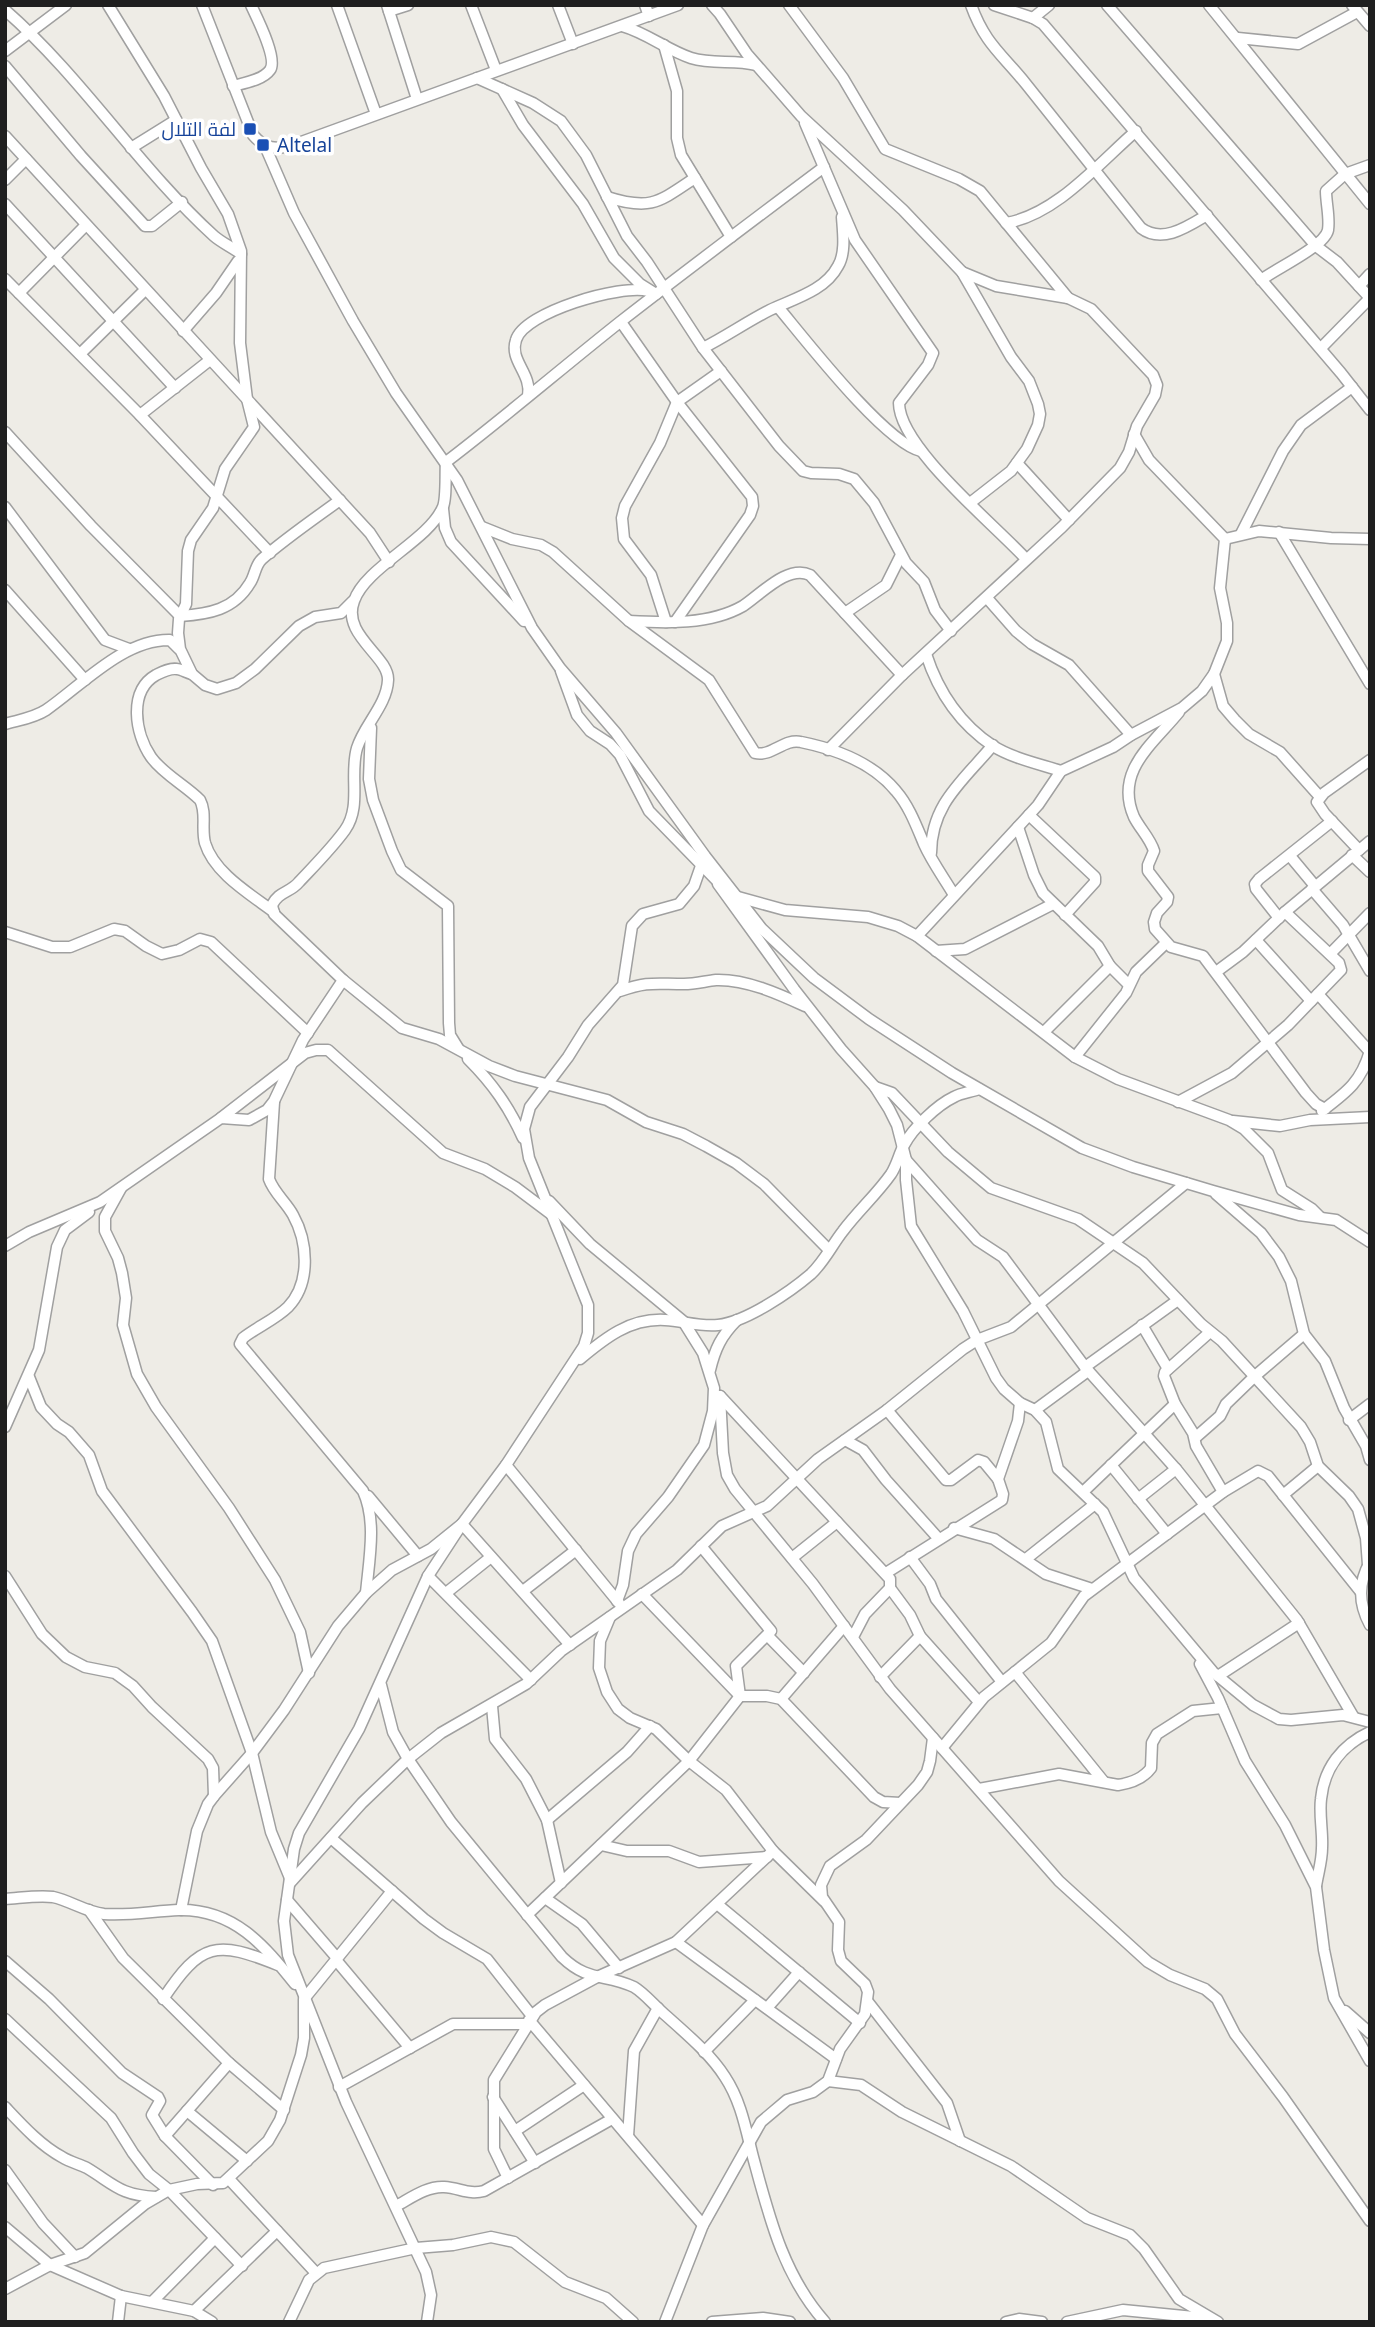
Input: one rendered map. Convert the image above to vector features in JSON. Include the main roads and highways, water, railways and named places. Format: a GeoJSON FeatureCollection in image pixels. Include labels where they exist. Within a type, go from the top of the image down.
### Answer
{"type":"FeatureCollection","features":[{"type":"Feature","properties":{"kind":"place","name":"لفة التلال"},"geometry":{"type":"Point","coordinates":[250,129]}},
{"type":"Feature","properties":{"kind":"place","name":"Altelal"},"geometry":{"type":"Point","coordinates":[263,145]}}]}
